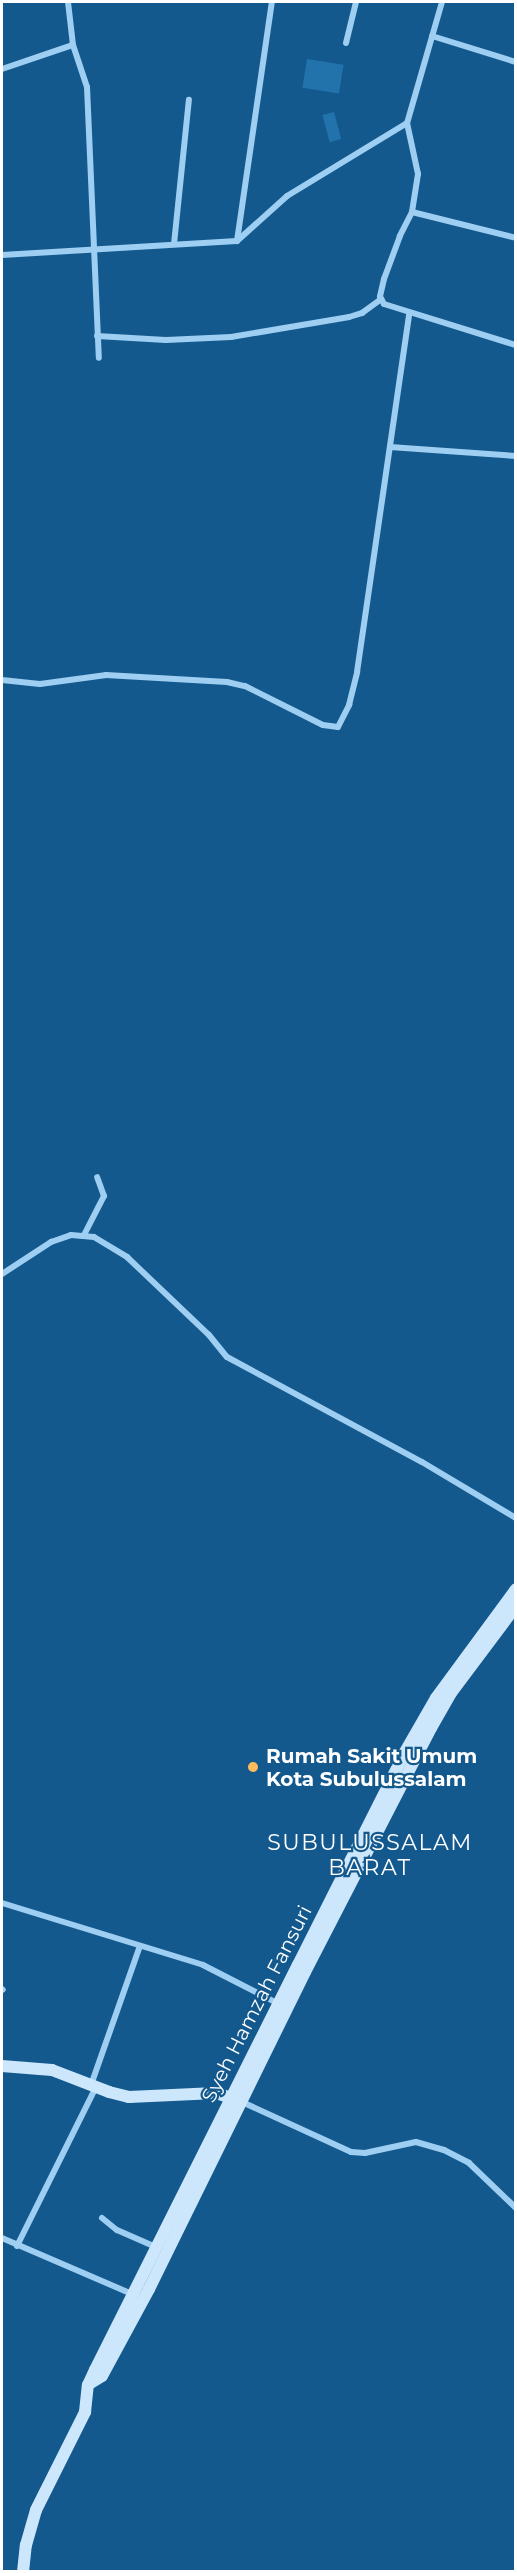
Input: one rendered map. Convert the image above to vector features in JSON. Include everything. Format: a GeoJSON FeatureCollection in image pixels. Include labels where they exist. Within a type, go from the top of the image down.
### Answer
{"type":"FeatureCollection","features":[{"type":"Feature","properties":{"kind":"main road","name":"Syeh Hamzah Fansuri"},"geometry":{"type":"LineString","coordinates":[[23,2571],[26,2545],[36,2510],[85,2412],[88,2385],[132,2294],[237,2100],[279,2004],[457,1665],[516,1589]]}},
{"type":"Feature","properties":{"kind":"main road","name":"Syeh Hamzah Fansuri"},"geometry":{"type":"LineString","coordinates":[[88,2385],[102,2376],[237,2100],[427,1723],[516,1606]]}},
{"type":"Feature","properties":{"kind":"main road"},"geometry":{"type":"LineString","coordinates":[[2,2066],[52,2070],[129,2097],[216,2093],[237,2100]]}},
{"type":"Feature","properties":{"kind":"street"},"geometry":{"type":"LineString","coordinates":[[68,2],[73,45],[87,87],[92,135],[93,249],[99,358]]}},
{"type":"Feature","properties":{"kind":"street"},"geometry":{"type":"LineString","coordinates":[[237,241],[272,2]]}},
{"type":"Feature","properties":{"kind":"street"},"geometry":{"type":"LineString","coordinates":[[346,43],[356,2]]}},
{"type":"Feature","properties":{"kind":"street"},"geometry":{"type":"LineString","coordinates":[[98,336],[166,340],[231,337],[349,317],[362,313],[381,298],[388,267],[412,212],[418,174],[407,123],[442,2]]}},
{"type":"Feature","properties":{"kind":"street"},"geometry":{"type":"LineString","coordinates":[[432,36],[516,62]]}},
{"type":"Feature","properties":{"kind":"street"},"geometry":{"type":"LineString","coordinates":[[2,69],[73,45]]}},
{"type":"Feature","properties":{"kind":"street"},"geometry":{"type":"LineString","coordinates":[[174,244],[189,100]]}},
{"type":"Feature","properties":{"kind":"street"},"geometry":{"type":"LineString","coordinates":[[2,255],[237,241],[287,196],[407,123]]}},
{"type":"Feature","properties":{"kind":"street"},"geometry":{"type":"LineString","coordinates":[[412,212],[516,238]]}},
{"type":"Feature","properties":{"kind":"street"},"geometry":{"type":"LineString","coordinates":[[381,298],[384,304],[409,314],[516,345]]}},
{"type":"Feature","properties":{"kind":"street"},"geometry":{"type":"LineString","coordinates":[[2,680],[40,684],[106,675],[227,682],[245,686],[323,725],[338,727],[349,705],[357,672],[409,314]]}},
{"type":"Feature","properties":{"kind":"street"},"geometry":{"type":"LineString","coordinates":[[390,447],[516,456]]}},
{"type":"Feature","properties":{"kind":"street"},"geometry":{"type":"LineString","coordinates":[[84,1235],[104,1196],[97,1178]]}},
{"type":"Feature","properties":{"kind":"street"},"geometry":{"type":"LineString","coordinates":[[2,1274],[51,1242],[84,1235],[107,1243],[128,1257],[209,1335],[227,1357],[422,1462],[516,1518]]}},
{"type":"Feature","properties":{"kind":"street"},"geometry":{"type":"LineString","coordinates":[[2,1903],[203,1965],[279,2004]]}},
{"type":"Feature","properties":{"kind":"street"},"geometry":{"type":"LineString","coordinates":[[17,2246],[94,2086],[140,1946]]}},
{"type":"Feature","properties":{"kind":"street"},"geometry":{"type":"LineString","coordinates":[[237,2100],[351,2152],[378,2151],[416,2142],[444,2150],[477,2169],[516,2208]]}},
{"type":"Feature","properties":{"kind":"street"},"geometry":{"type":"LineString","coordinates":[[102,2218],[117,2230],[157,2247]]}},
{"type":"Feature","properties":{"kind":"street"},"geometry":{"type":"LineString","coordinates":[[2,2238],[132,2294]]}},
{"type":"Feature","properties":{"kind":"shaded area"},"geometry":{"type":"Polygon","coordinates":[[[307,59],[344,65],[339,93],[302,88],[307,59]]]}},
{"type":"Feature","properties":{"kind":"shaded area"},"geometry":{"type":"Polygon","coordinates":[[[334,112],[341,139],[330,142],[322,115],[334,112]]]}},
{"type":"Feature","properties":{"kind":"place","name":"Rumah Sakit Umum Kota Subulussalam"},"geometry":{"type":"Point","coordinates":[253,1767]}},
{"type":"Feature","properties":{"kind":"district","name":"SUBULUSSALAM BARAT"},"geometry":{"type":"Point","coordinates":[370,1854]}}]}
